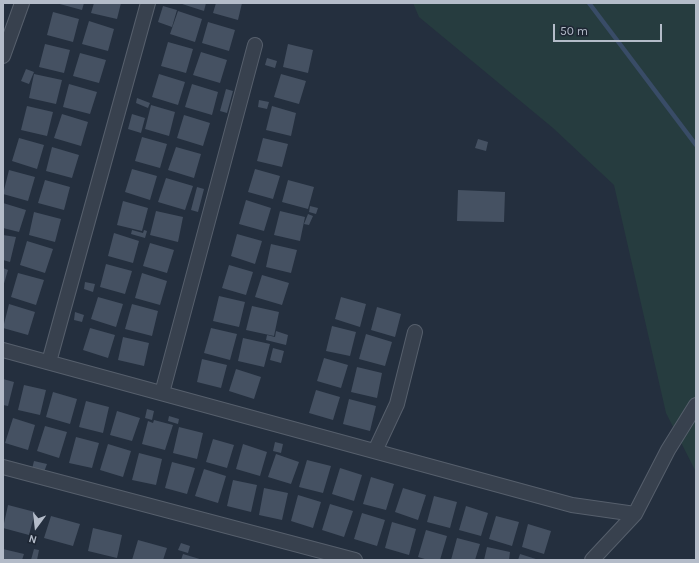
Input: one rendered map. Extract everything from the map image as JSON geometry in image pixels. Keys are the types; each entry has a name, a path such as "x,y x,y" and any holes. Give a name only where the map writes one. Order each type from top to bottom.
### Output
{"street":[{"path":"3,56 22,3"},
{"path":"49,362 148,3"},
{"path":"162,393 255,45"},
{"path":"375,451 397,404 415,332"},
{"path":"3,350 572,505 635,514"},
{"path":"592,560 635,514 668,450 696,405"},
{"path":"3,467 355,560"}],"green space":[{"path":"413,3 696,3 696,472 666,413 614,185 553,128 419,17"}],"building":[{"path":"56,3 84,3 82,10"},
{"path":"94,3 121,3 117,19 91,13"},
{"path":"179,3 206,3 204,11"},
{"path":"216,3 242,3 238,20 213,13"},
{"path":"163,6 177,10 172,27 158,22"},
{"path":"178,11 202,19 195,42 170,34"},
{"path":"53,12 79,19 73,42 47,35"},
{"path":"89,21 114,29 108,51 82,44"},
{"path":"208,22 235,30 229,51 202,43"},
{"path":"168,42 193,49 186,73 161,66"},
{"path":"45,44 70,50 64,73 39,67"},
{"path":"288,44 313,50 308,73 283,67"},
{"path":"201,52 227,60 220,83 193,75"},
{"path":"80,53 106,60 99,83 73,76"},
{"path":"267,58 277,61 275,68 265,65"},
{"path":"26,69 34,72 29,84 21,81"},
{"path":"34,74 62,80 56,104 29,98"},
{"path":"159,74 185,82 178,105 152,97"},
{"path":"281,74 306,81 299,104 274,97"},
{"path":"69,84 97,92 90,114 63,107"},
{"path":"192,84 218,92 212,115 185,107"},
{"path":"226,89 233,91 227,113 220,111"},
{"path":"137,98 150,103 148,108 136,103"},
{"path":"259,100 269,102 267,109 258,107"},
{"path":"151,105 175,112 169,136 145,129"},
{"path":"27,106 53,112 47,136 21,130"},
{"path":"272,106 296,113 291,136 266,130"},
{"path":"62,114 88,122 81,146 54,138"},
{"path":"132,114 145,118 141,133 128,129"},
{"path":"184,115 210,123 203,146 177,138"},
{"path":"142,137 167,144 160,168 135,161"},
{"path":"19,138 44,145 37,169 12,161"},
{"path":"263,138 288,144 282,167 257,161"},
{"path":"478,139 488,142 486,151 475,148"},
{"path":"52,147 79,155 72,178 46,171"},
{"path":"176,147 201,154 194,178 168,170"},
{"path":"132,169 157,176 150,200 125,192"},
{"path":"255,169 280,176 273,199 248,192"},
{"path":"9,170 35,177 28,201 3,194"},
{"path":"166,178 193,186 185,210 158,202"},
{"path":"45,180 70,187 64,210 38,203"},
{"path":"288,180 314,187 308,209 282,202"},
{"path":"197,187 204,189 198,212 191,210"},
{"path":"458,190 505,192 504,222 457,221"},
{"path":"246,200 271,208 264,231 239,224"},
{"path":"123,201 148,208 142,231 117,225"},
{"path":"3,203 26,210 19,232 3,228"},
{"path":"310,206 318,208 316,214 309,212"},
{"path":"156,211 183,217 178,242 150,235"},
{"path":"280,211 305,217 300,241 274,235"},
{"path":"34,212 61,219 55,242 29,235"},
{"path":"308,214 313,216 309,225 304,224"},
{"path":"132,230 143,233 144,230 147,231 145,238 131,234"},
{"path":"114,233 139,241 133,263 108,256"},
{"path":"237,234 262,241 255,264 231,256"},
{"path":"3,235 16,237 10,262 3,260"},
{"path":"27,241 53,249 45,273 20,265"},
{"path":"150,243 174,250 167,273 143,266"},
{"path":"271,244 297,250 291,273 266,267"},
{"path":"106,264 132,271 125,294 100,287"},
{"path":"229,265 253,272 246,295 222,288"},
{"path":"3,268 8,270 3,287"},
{"path":"18,273 44,280 36,305 11,297"},
{"path":"142,273 167,281 160,305 135,298"},
{"path":"262,275 289,283 282,305 255,297"},
{"path":"85,282 95,284 93,292 84,289"},
{"path":"219,296 245,302 239,327 213,321"},
{"path":"98,297 123,304 116,327 91,319"},
{"path":"341,297 366,304 360,327 335,319"},
{"path":"9,304 35,312 28,335 3,328"},
{"path":"132,304 158,311 152,336 125,329"},
{"path":"252,306 279,312 274,336 246,330"},
{"path":"377,307 401,314 395,337 371,330"},
{"path":"75,312 84,315 82,322 74,320"},
{"path":"332,326 356,332 350,356 326,351"},
{"path":"90,328 115,335 108,358 83,350"},
{"path":"211,328 237,334 230,360 204,353"},
{"path":"276,331 288,335 286,345 266,340 267,335 275,337"},
{"path":"366,334 392,342 385,366 359,359"},
{"path":"123,337 149,343 144,366 118,360"},
{"path":"243,338 270,344 264,367 238,361"},
{"path":"273,348 284,351 281,363 270,360"},
{"path":"324,358 348,365 341,388 317,381"},
{"path":"202,359 227,365 221,388 197,382"},
{"path":"357,367 382,373 377,398 351,392"},
{"path":"236,369 261,377 254,399 229,391"},
{"path":"3,379 14,382 8,406 3,405"},
{"path":"24,385 46,390 40,415 18,410"},
{"path":"316,390 340,397 333,420 309,413"},
{"path":"53,392 77,399 70,424 46,417"},
{"path":"349,399 376,406 370,431 343,424"},
{"path":"86,401 109,407 103,433 79,427"},
{"path":"147,409 154,411 152,420 145,418"},
{"path":"117,411 140,418 132,441 110,435"},
{"path":"169,416 179,419 178,424 168,421"},
{"path":"13,418 35,425 28,450 5,443"},
{"path":"154,420 173,425 165,450 142,444 148,421 153,423"},
{"path":"45,426 67,432 59,458 37,451"},
{"path":"179,427 203,433 197,459 173,453"},
{"path":"76,437 99,443 92,468 69,463"},
{"path":"213,439 234,445 227,468 206,462"},
{"path":"275,442 283,444 281,453 273,451"},
{"path":"108,444 131,451 123,477 100,470"},
{"path":"243,444 267,452 260,476 236,469"},
{"path":"139,453 162,459 156,485 132,480"},
{"path":"276,454 299,462 291,484 268,477"},
{"path":"307,460 331,466 323,493 299,487"},
{"path":"34,461 47,464 44,472 32,469"},
{"path":"172,462 195,468 187,494 165,488"},
{"path":"340,468 362,475 354,501 332,494"},
{"path":"204,469 226,476 218,503 195,496"},
{"path":"371,477 394,484 386,510 363,504"},
{"path":"233,480 257,485 251,512 227,506"},
{"path":"264,488 288,493 282,520 259,515"},
{"path":"403,488 426,495 418,520 395,512"},
{"path":"298,495 321,502 313,528 291,521"},
{"path":"434,496 457,502 450,528 427,522"},
{"path":"330,504 353,511 344,537 322,530"},
{"path":"8,505 35,512 29,535 3,528"},
{"path":"466,506 488,513 481,536 459,530"},
{"path":"362,513 385,520 377,546 354,539"},
{"path":"51,516 80,524 73,546 44,538"},
{"path":"496,516 519,522 512,546 489,539"},
{"path":"392,522 416,529 409,555 385,548"},
{"path":"528,524 551,531 544,554 522,547"},
{"path":"93,528 122,535 117,558 88,551"},
{"path":"426,530 447,536 440,560 428,560 418,557"},
{"path":"457,538 480,544 475,560 451,560"},
{"path":"138,540 167,548 163,560 132,560"},
{"path":"181,543 190,546 188,553 178,550"},
{"path":"487,547 510,552 509,560 484,560"},
{"path":"3,549 24,554 22,560 3,560"},
{"path":"34,549 39,550 37,560 31,560"},
{"path":"183,554 203,560 181,560"},
{"path":"520,554 539,560 518,560"}],"waterway":[{"path":"589,3 696,145"}]}
